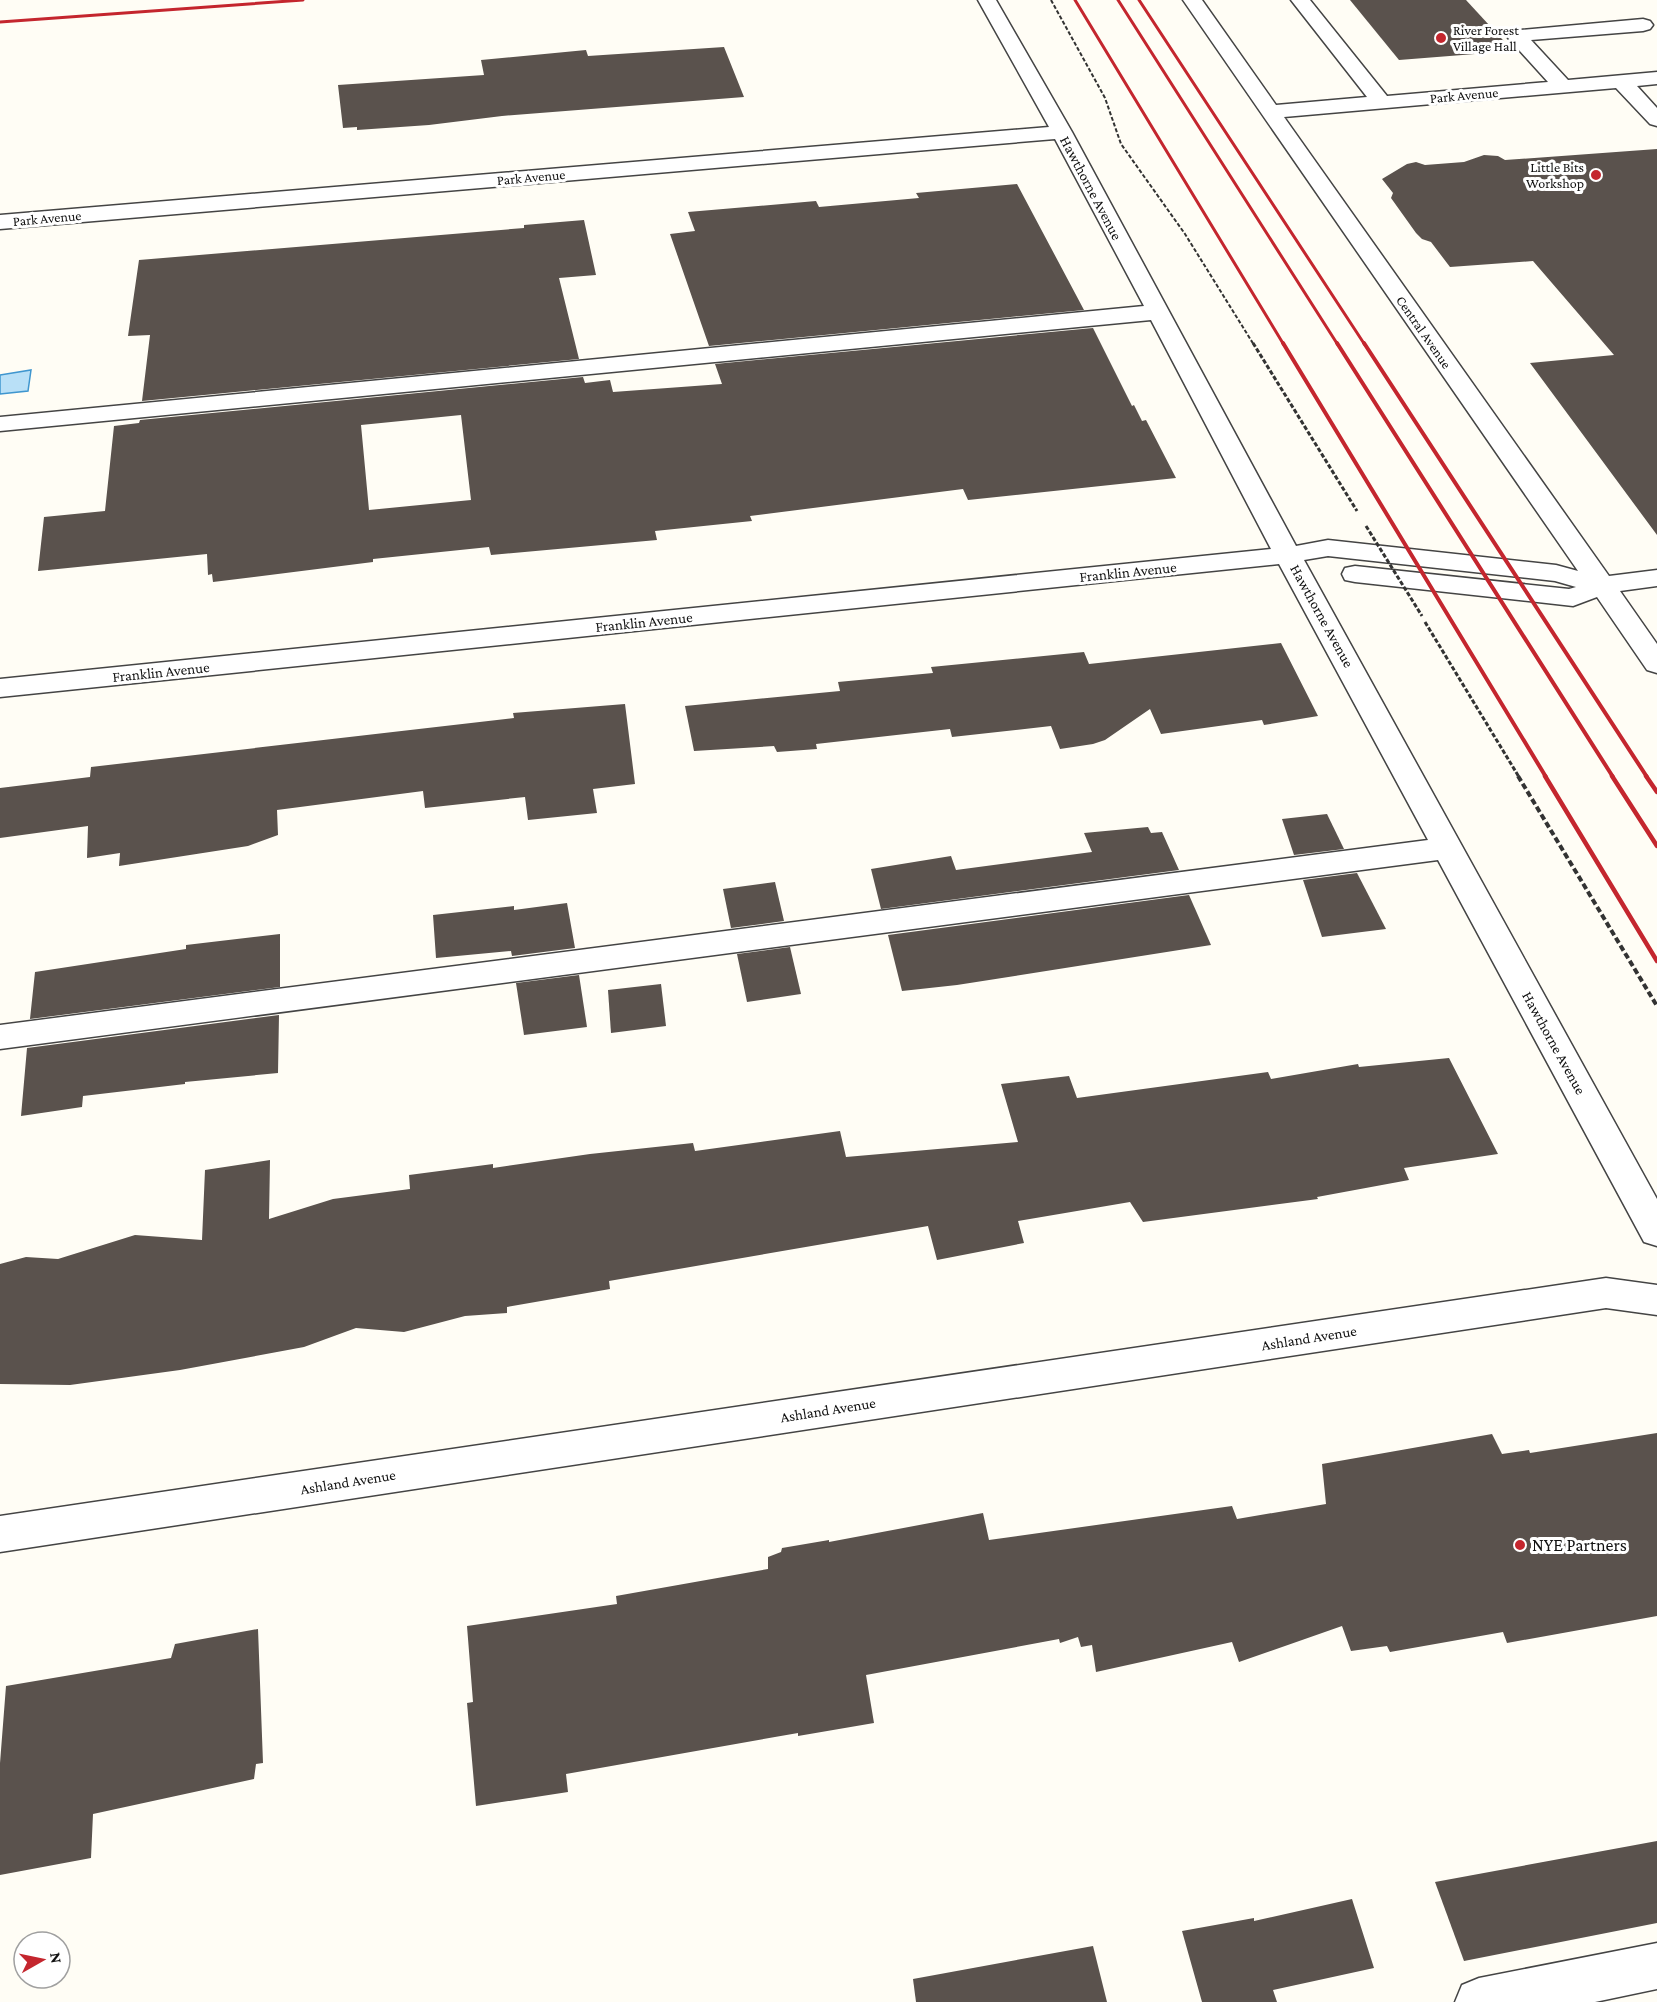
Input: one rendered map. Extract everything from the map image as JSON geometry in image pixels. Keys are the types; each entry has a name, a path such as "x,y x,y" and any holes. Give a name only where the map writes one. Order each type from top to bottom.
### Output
{"street":[{"name":"Hawthorne Avenue","path":"987,0 1062,132 1288,555 1657,1232"},
{"name":"Central Avenue","path":"1192,0 1657,664"},
{"path":"1300,0 1381,102"},
{"path":"1626,8 1650,32"},
{"path":"1563,86 1516,35 1650,32"},
{"name":"Park Avenue","path":"1270,112 1657,78"},
{"path":"1622,81 1657,120"},
{"name":"Park Avenue","path":"0,222 1062,132"},
{"path":"0,424 1158,312"},
{"name":"Franklin Avenue","path":"0,688 1288,555 1340,573 1573,598 1601,585 1657,578"},
{"path":"0,1037 1448,848"},
{"name":"Ashland Avenue","path":"0,1534 1606,1293 1657,1300"},
{"path":"1479,2002 1657,1966"}],"path":[{"path":"1051,0 1105,98 1121,144 1185,234 1360,516"},
{"path":"1366,526 1657,1006"}],"water":[{"path":"31,370 28,391 0,394 0,375"}],"building":[{"name":"River Forest Village Hall","path":"1350,0 1466,0 1513,51 1399,60"},
{"path":"724,47 744,97 502,116 429,125 357,130 357,127 343,128 338,85 484,75 481,60 586,50 588,56"},
{"path":"1657,149 1657,535 1530,363 1614,355 1533,261 1450,267 1431,242 1422,239 1416,233 1391,198 1393,193 1382,179 1407,164 1416,162 1425,165 1464,162 1484,155 1498,156 1505,160"},
{"path":"1017,184 1084,310 709,346 670,234 695,231 688,212 816,201 819,207 919,198 916,193"},
{"path":"584,220 596,275 559,278 579,359 142,401 150,335 128,336 139,260 524,228 524,225"},
{"path":"1093,328 1132,406 1134,405 1142,421 1146,420 1176,478 968,500 963,489 750,516 752,521 655,531 657,540 491,555 489,547 373,559 373,562 213,582 212,574 208,575 207,554 38,571 44,517 105,511 114,426 139,423 140,420 583,377 585,383 610,380 613,392 722,384 715,364","holes":["461,415 471,500 369,510 361,425"]},
{"path":"1281,643 1318,716 1264,725 1262,720 1161,734 1150,709 1105,740 1060,749 1051,726 952,737 950,729 816,744 817,749 777,752 774,746 694,751 685,706 840,691 838,682 933,673 931,667 1084,652 1089,664"},
{"path":"625,704 635,784 593,789 597,813 528,820 525,797 425,808 423,791 277,810 278,835 248,846 119,866 120,853 87,858 88,826 0,838 0,788 90,777 91,767 514,718 513,713"},
{"path":"1327,814 1344,849 1294,855 1282,819"},
{"path":"1148,827 1151,833 1162,832 1179,870 881,909 871,869 951,856 956,870 1092,852 1084,833"},
{"path":"1357,873 1386,929 1322,937 1303,880"},
{"path":"775,882 784,921 731,928 723,889"},
{"path":"1189,895 1211,945 957,985 902,991 888,935"},
{"path":"567,903 575,948 512,956 511,951 436,958 433,915 514,906 514,910"},
{"path":"280,934 280,987 30,1019 35,972 186,949 186,945"},
{"path":"790,947 801,994 747,1002 737,954"},
{"path":"579,975 587,1027 524,1035 516,983"},
{"path":"661,984 666,1026 611,1033 608,990"},
{"path":"279,1015 278,1073 185,1082 185,1084 83,1096 82,1107 21,1116 27,1048"},
{"path":"1449,1058 1498,1154 1404,1168 1409,1180 1317,1197 1318,1199 1143,1222 1130,1202 1018,1221 1024,1243 937,1260 928,1226 609,1281 610,1289 507,1307 507,1313 465,1316 404,1332 356,1328 304,1347 180,1370 70,1385 0,1384 0,1264 26,1257 58,1259 135,1235 202,1240 205,1170 270,1160 269,1219 333,1199 410,1189 409,1175 493,1164 493,1168 590,1154 693,1143 695,1151 840,1131 846,1157 1018,1142 1001,1084 1069,1076 1077,1098 1268,1072 1271,1079 1358,1064 1359,1067"},
{"path":"1657,1433 1657,1616 1507,1643 1503,1632 1390,1652 1387,1646 1351,1651 1342,1626 1239,1662 1232,1642 1096,1672 1092,1645 1081,1647 1078,1637 1060,1643 1059,1639 866,1675 874,1723 798,1736 798,1733 566,1774 568,1792 476,1806 467,1703 473,1702 467,1626 617,1604 616,1596 768,1569 768,1557 781,1552 782,1548 829,1540 829,1542 983,1513 989,1540 1232,1506 1237,1519 1326,1504 1322,1464 1492,1434 1502,1454 1529,1450 1530,1453"},
{"path":"258,1629 263,1763 256,1764 254,1779 93,1814 91,1858 0,1875 0,1763 6,1686 171,1658 175,1644"},
{"path":"1657,1841 1657,1923 1464,1961 1435,1882"},
{"path":"1352,1899 1374,1968 1273,1990 1277,2002 1202,2002 1182,1931 1254,1918 1254,1921"},
{"path":"1093,1946 1107,2002 916,2002 913,1979"}],"railway":[{"path":"0,22 303,0"},
{"path":"1075,0 1284,345"},
{"path":"1118,0 1338,345"},
{"path":"1139,0 1365,345"},
{"path":"1283,343 1546,777"},
{"path":"1337,343 1613,777"},
{"path":"1364,343 1647,777"},
{"path":"1545,776 1657,961"},
{"path":"1612,776 1657,846"},
{"path":"1646,776 1657,792"}],"place":[{"name":"River Forest Village Hall","path":"1441,38"},
{"name":"Little Bits Workshop","path":"1596,175"},
{"name":"NYE Partners","path":"1520,1545"}]}
